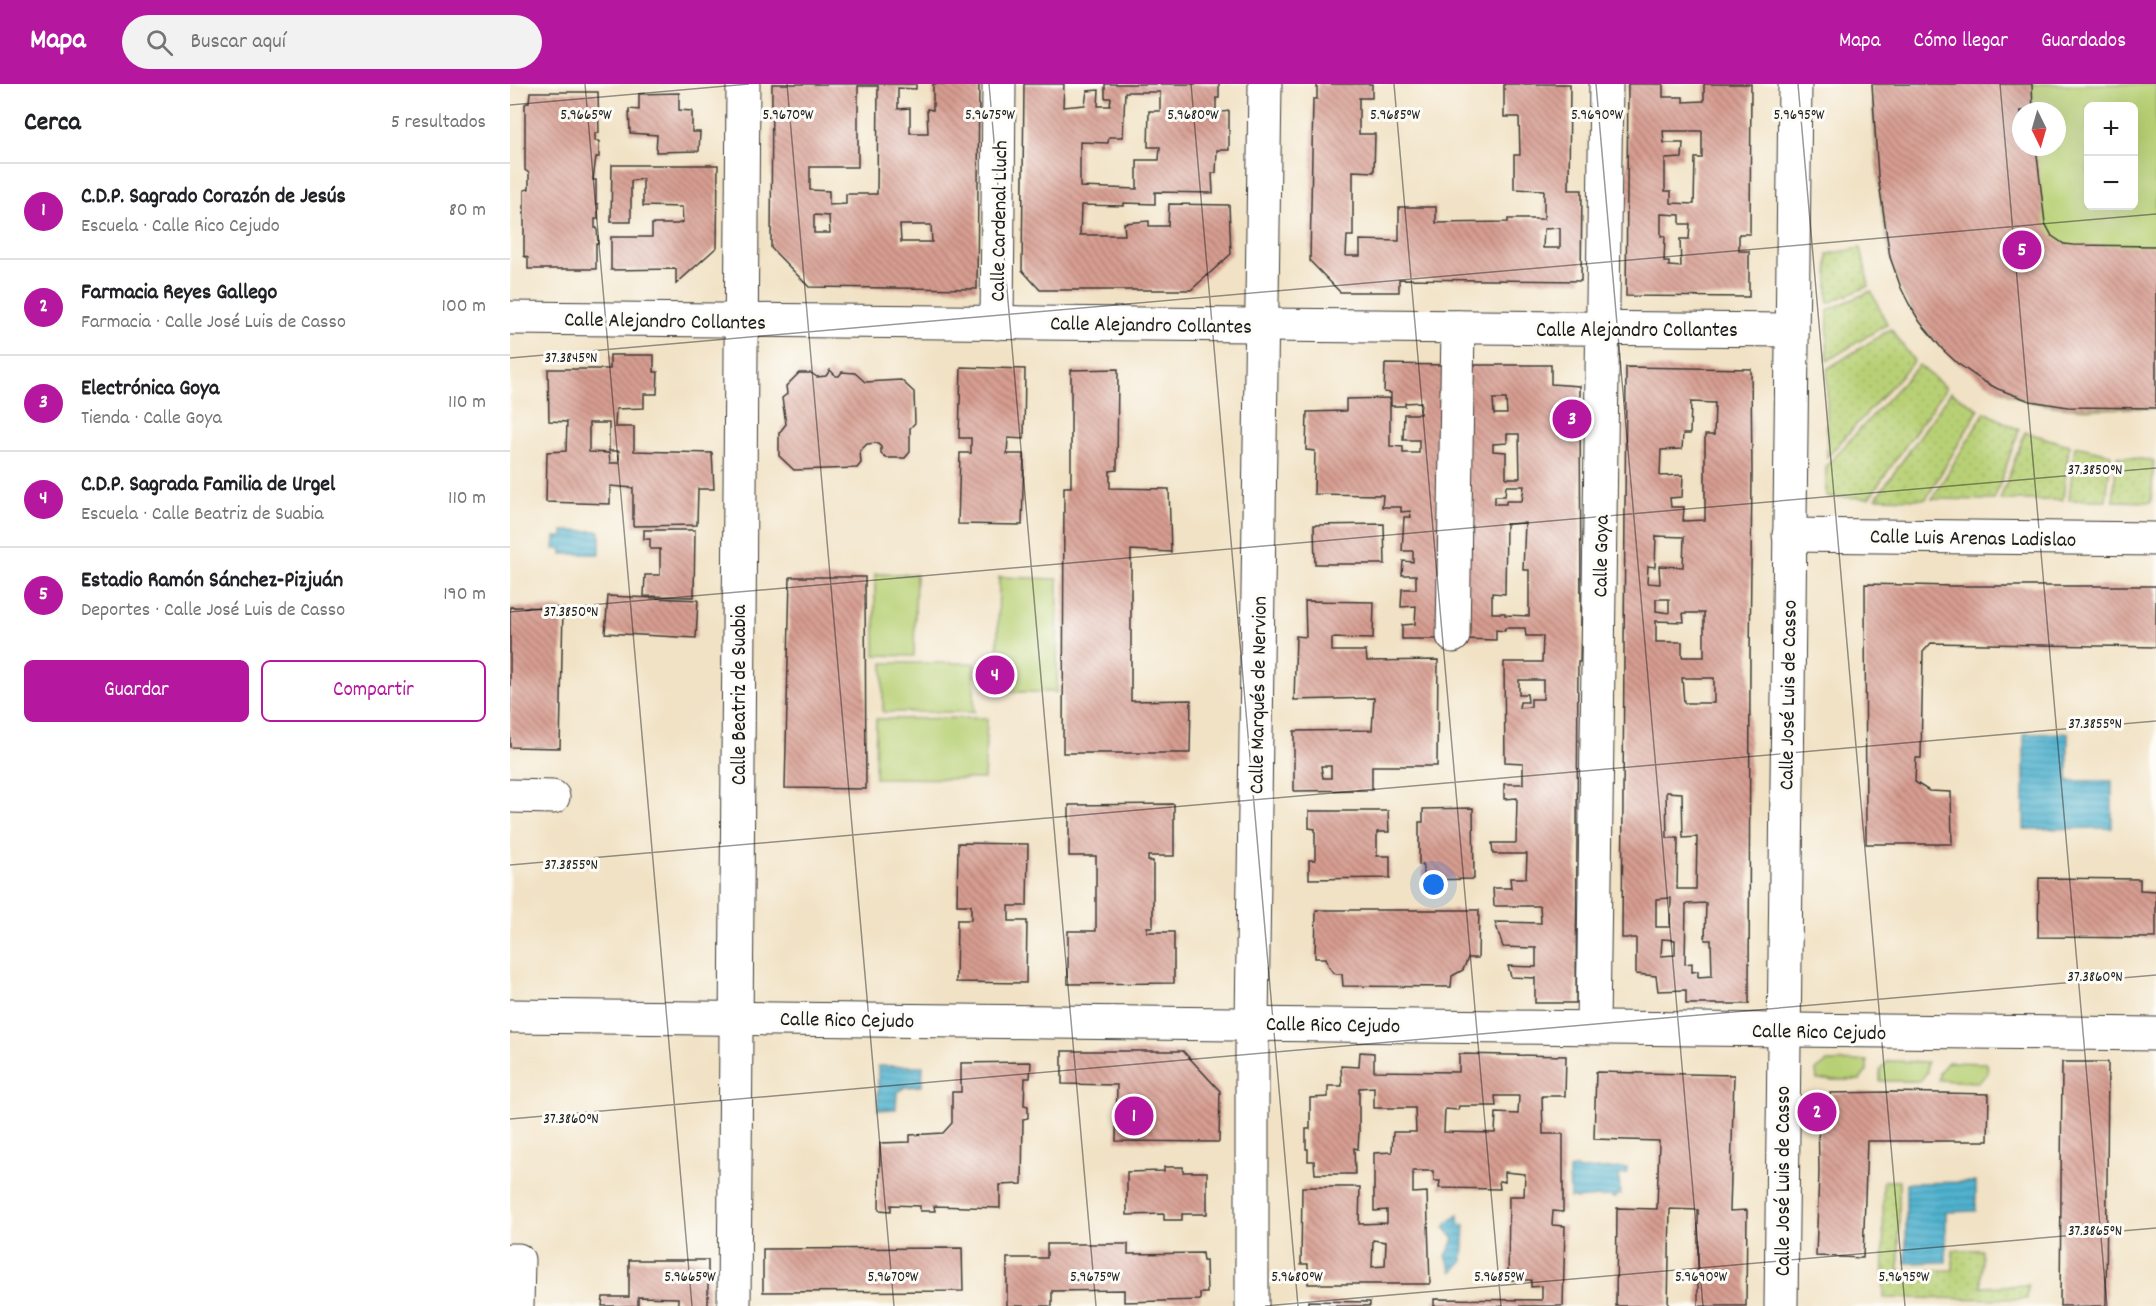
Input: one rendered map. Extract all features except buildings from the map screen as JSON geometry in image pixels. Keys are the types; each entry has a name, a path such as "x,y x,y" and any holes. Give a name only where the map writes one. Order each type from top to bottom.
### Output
{"street":[{"name":"Calle Beatriz de Suabia","path":"734,1306 743,84"},
{"name":"Calle Cardenal Lluch","path":"997,323 999,84"},
{"name":"Calle Marqués de Nervion","path":"1252,1306 1252,1023 1265,84"},
{"name":"Calle Goya","path":"1593,1027 1606,84"},
{"name":"Calle José Luis de Casso","path":"1780,1306 1795,84"},
{"name":"Calle Alejandro Collantes","path":"510,318 1792,330"},
{"path":"1453,636 1458,327"},
{"name":"Calle Luis Arenas Ladislao","path":"1789,535 2156,539"},
{"path":"510,796 553,796"},
{"name":"Calle Rico Cejudo","path":"510,1016 2156,1034"},
{"path":"514,1260 517,1306"}],"green space":[{"path":"1872,84 2156,84 2156,408 2076,408 2029,401 2010,395 1985,381 1941,346 1912,309 1901,288 1894,267 1883,219"},
{"path":"1861,248 1869,286 1828,303 1828,254"},
{"path":"1871,291 1887,324 1827,361 1828,310"},
{"path":"1891,329 1914,361 1827,457 1827,369"},
{"path":"1919,365 1946,388 1869,498 1826,495 1826,466"},
{"path":"1951,392 1979,409 1926,499 1876,498"},
{"path":"1985,412 2019,430 1994,500 1932,499"},
{"path":"2025,432 2069,445 2063,500 2000,500"},
{"path":"2075,446 2111,454 2106,500 2069,500"},
{"path":"2117,456 2154,461 2151,502 2113,501"},
{"path":"875,574 916,574 914,656 875,655"},
{"path":"999,577 1058,579 1057,692 997,692"},
{"path":"883,663 974,663 974,712 883,712"},
{"path":"987,718 984,779 875,778 876,719"},
{"path":"1867,1061 1867,1071 1860,1080 1817,1080 1816,1070 1827,1062"},
{"path":"1888,1061 1927,1062 1927,1072 1920,1081 1880,1081 1880,1070"},
{"path":"1948,1062 1987,1063 1988,1073 1978,1082 1939,1080 1939,1072"},
{"path":"1883,1181 1899,1181 1899,1271 1953,1270 1953,1250 1982,1250 1981,1287 2028,1285 2027,1299 1884,1298"}],"water":[{"path":"563,531 600,531 600,554 562,554 562,549 554,549 555,537 563,537"},
{"path":"2068,733 2068,781 2112,781 2112,828 2024,829 2024,734"},
{"path":"878,1066 923,1066 922,1086 905,1087 897,1093 896,1109 878,1110"},
{"path":"1577,1168 1578,1170 1627,1168 1627,1174 1619,1175 1620,1195 1616,1195 1616,1198 1611,1196 1570,1198 1569,1170"},
{"path":"1976,1182 1976,1211 1946,1212 1946,1262 1906,1263 1906,1183"},
{"path":"1458,1214 1459,1224 1465,1225 1463,1261 1452,1272 1446,1256 1454,1239 1444,1227"}],"place":[{"name":"Estadio Ramón Sánchez-Pizjuán","path":"2022,250"},
{"name":"Electrónica Goya","path":"1572,419"},
{"name":"C.D.P. Sagrada Familia de Urgel","path":"995,675"},
{"name":"Farmacia Reyes Gallego","path":"1817,1112"},
{"name":"C.D.P. Sagrado Corazón de Jesús","path":"1134,1116"}]}
